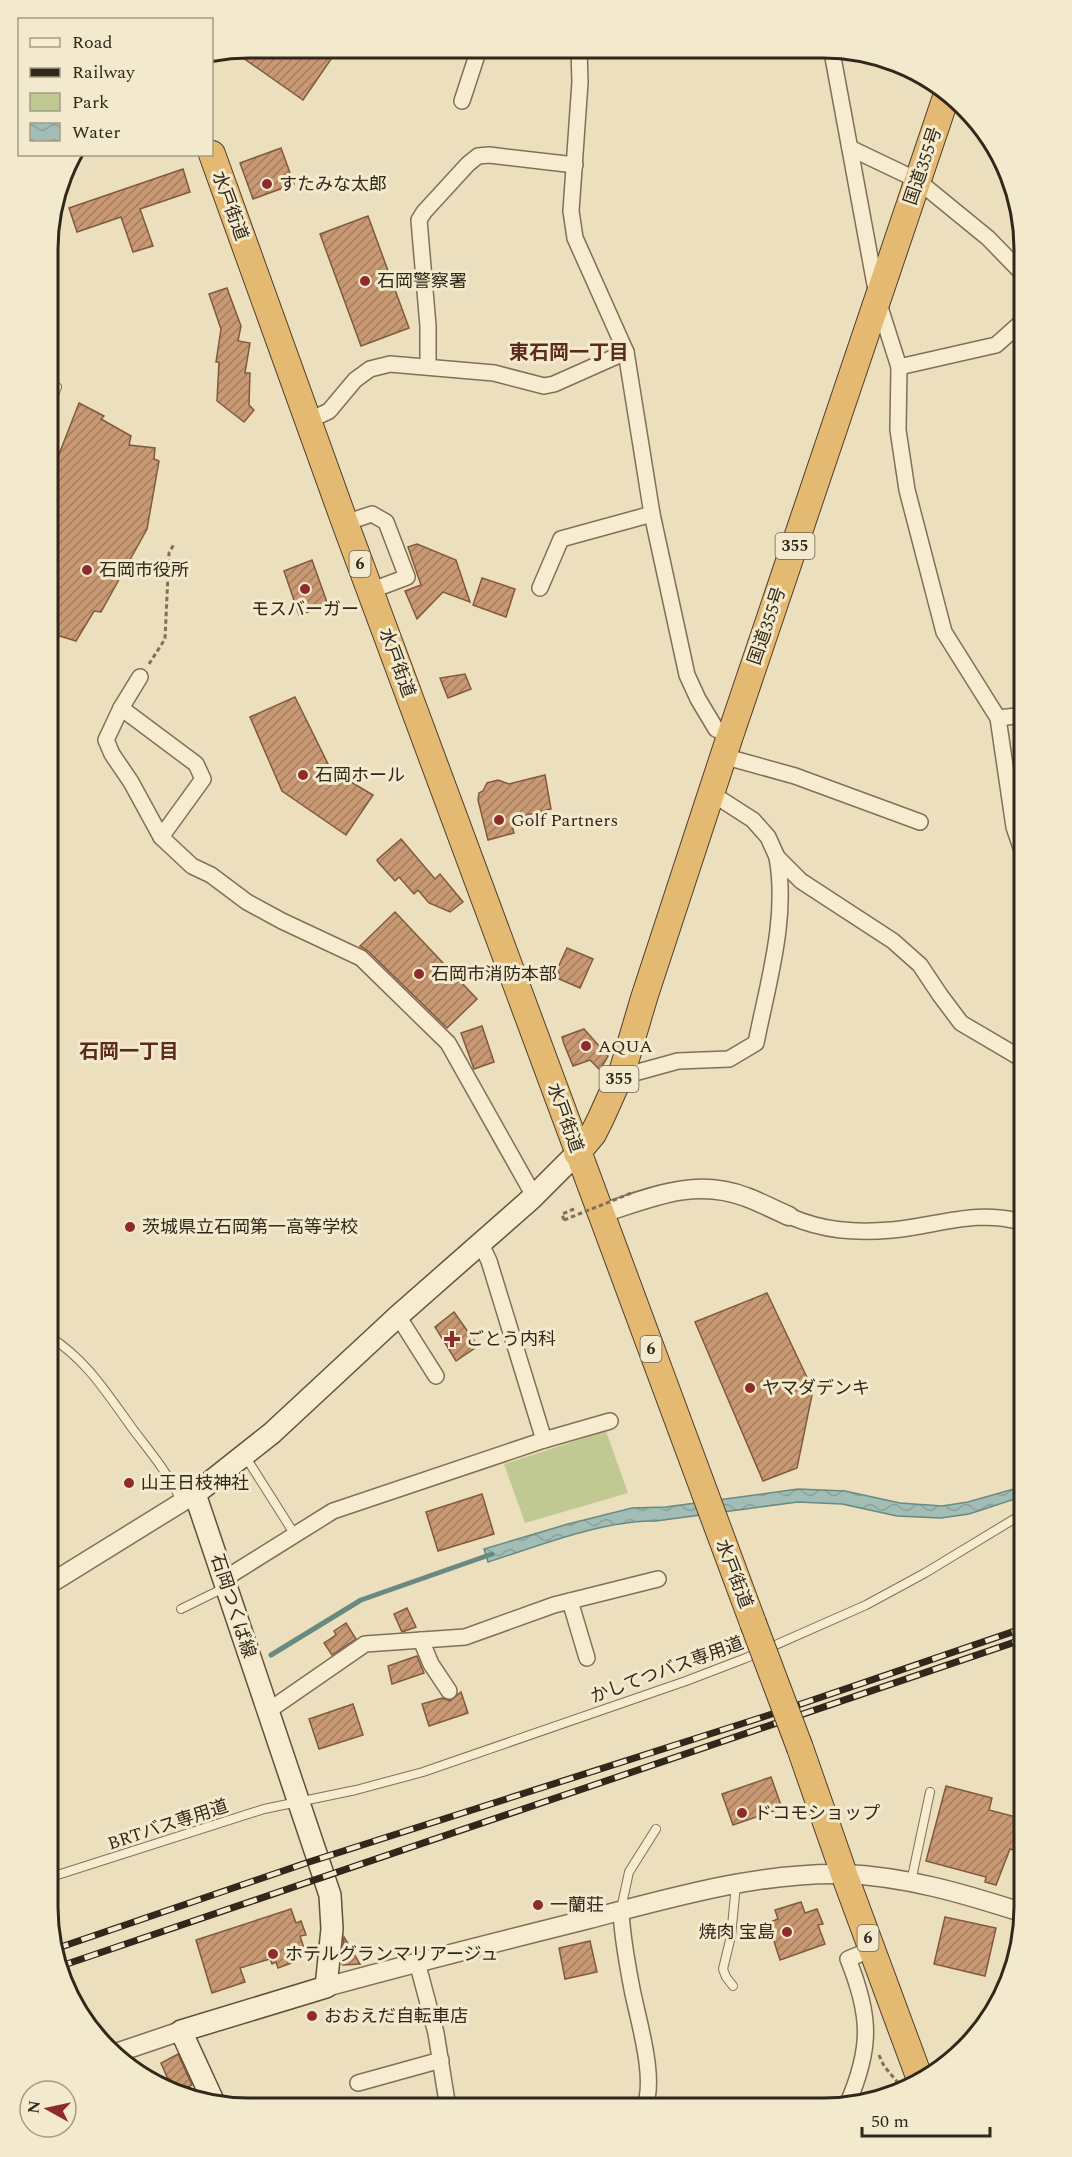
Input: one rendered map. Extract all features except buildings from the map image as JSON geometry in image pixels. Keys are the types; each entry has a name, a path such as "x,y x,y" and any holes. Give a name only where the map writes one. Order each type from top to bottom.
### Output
{"highway":[{"name":"国道355号","path":"578,1153 601,1118 622,1069 726,746 944,103"},
{"name":"水戸街道","path":"213,156 370,591 800,1748 872,1949 910,2077"}],"main road":[{"path":"188,1498 245,1456 534,1196 578,1153"},
{"name":"石岡つくば線","path":"188,1498 226,1582 332,1904 332,1929 326,1987"},
{"path":"211,2094 181,2031 326,1987"}],"street":[{"path":"462,101 475,58"},
{"path":"579,58 580,82 572,211 575,238 626,352 652,514 687,675 698,699 726,746 795,776 920,822"},
{"path":"831,59 878,301 898,367 898,430 907,490 944,632 998,718 1013,820"},
{"path":"850,148 917,180 988,238 1013,264"},
{"path":"428,367 428,326 419,220 424,212 478,156 489,155 575,165"},
{"path":"898,367 996,345 1013,330"},
{"path":"308,421 329,411 356,380 370,369 390,364 494,373 544,386 555,384 626,352"},
{"path":"345,523 372,514 386,522 407,577 370,591"},
{"path":"540,588 561,538 652,514"},
{"path":"140,677 121,708 106,740 161,837 192,866 211,875 248,902 282,921 361,958 448,1043 534,1196"},
{"path":"121,708 196,764 203,778 161,837"},
{"path":"998,718 1013,716"},
{"path":"622,1069 638,1072 678,1061 729,1059 756,1043 779,928 777,857 768,837 753,820 711,793"},
{"path":"777,857 801,881 893,941 920,964 939,995 961,1023 1013,1054"},
{"path":"600,1214 664,1192 688,1188 745,1196 810,1226 857,1231 893,1230 945,1221 981,1218 1013,1219"},
{"path":"481,1244 489,1261 544,1440"},
{"path":"398,1316 436,1376"},
{"path":"226,1582 333,1511 544,1440 610,1421"},
{"path":"58,1579 188,1498"},
{"path":"268,1711 365,1644 465,1637 570,1601 658,1579"},
{"path":"570,1601 587,1659"},
{"path":"421,1640 431,1664 449,1691"},
{"path":"326,1987 621,1911 736,1885 796,1876 844,1874 911,1882 945,1889 1013,1910"},
{"path":"621,1911 621,1925 632,1989 646,2054 646,2098"},
{"path":"850,2096 856,2082 867,2029 861,1991 848,1959 872,1949"},
{"path":"417,1962 436,2033 447,2098"},
{"path":"123,2050 181,2031"},
{"path":"358,2083 441,2060"}],"lane":[{"path":"58,1342 70,1350 90,1370 167,1475 188,1498"},
{"path":"245,1456 295,1535"},
{"name":"かしてつバス専用道","path":"298,1802 356,1790 423,1772 746,1658 866,1605 925,1573 1013,1520"},
{"path":"181,1609 226,1582"},
{"path":"911,1882 930,1792"},
{"name":"BRTバス専用道","path":"58,1875 264,1809 298,1802"},
{"path":"621,1911 629,1872 656,1829"},
{"path":"734,1986 726,1977 723,1969 731,1936 736,1885"}],"path":[{"path":"140,677 165,639 169,553 174,544"},
{"path":"574,1209 562,1214 564,1220 634,1192"},
{"path":"867,2029 884,2066 895,2082 898,2082"}],"green space":[{"path":"606,1431 628,1493 525,1523 504,1464"}],"water":[{"path":"798,1489 845,1491 900,1503 942,1506 968,1502 1013,1489 1013,1500 969,1514 941,1518 897,1516 842,1504 798,1502 593,1529 488,1562 484,1549 632,1508 666,1507"}],"waterway":[{"path":"271,1655 361,1600 492,1554"}],"railway":[{"path":"62,1946 309,1862 763,1717 1013,1632"},
{"path":"67,1964 1013,1643"}],"place":[{"name":"すたみな太郎","path":"267,184"},
{"name":"石岡警察署","path":"365,281"},
{"name":"石岡市役所","path":"87,570"},
{"name":"モスバーガー","path":"305,589"},
{"name":"石岡ホール","path":"303,775"},
{"name":"Golf Partners","path":"499,820"},
{"name":"石岡市消防本部","path":"419,974"},
{"name":"AQUA","path":"586,1046"},
{"name":"茨城県立石岡第一高等学校","path":"130,1227"},
{"name":"ごとう内科","path":"452,1339"},
{"name":"ヤマダデンキ","path":"750,1388"},
{"name":"山王日枝神社","path":"129,1483"},
{"name":"ドコモショップ","path":"742,1813"},
{"name":"一蘭荘","path":"538,1905"},
{"name":"焼肉 宝島","path":"787,1932"},
{"name":"ホテルグランマリアージュ","path":"273,1954"},
{"name":"おおえだ自転車店","path":"312,2016"}],"district":[{"name":"東石岡一丁目","path":"569,353"},
{"name":"石岡一丁目","path":"129,1052"}]}
